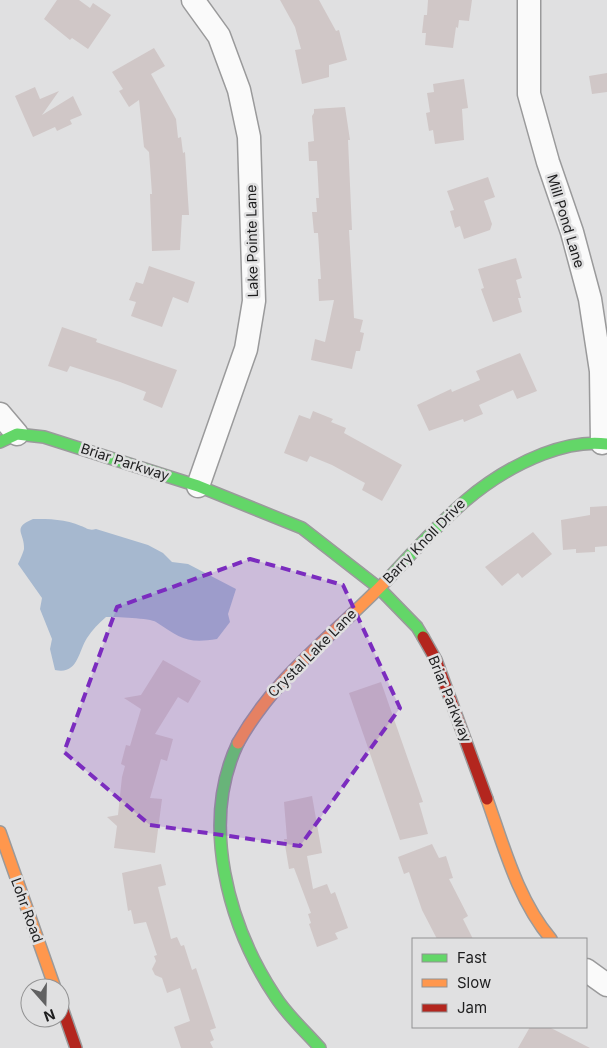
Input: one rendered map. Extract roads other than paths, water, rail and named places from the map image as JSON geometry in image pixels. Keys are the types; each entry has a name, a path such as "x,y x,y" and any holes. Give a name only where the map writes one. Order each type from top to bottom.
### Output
{"street":[{"name":"Lake Pointe Lane","path":"193,0 219,36 239,90 247,127 254,301 246,349 198,486"},
{"name":"Mill Pond Lane","path":"529,0 529,94 548,162 572,232 590,299 601,371 604,444"},
{"name":"Briar Parkway","path":"0,414 9,438 44,437 80,447 198,486 302,528 379,588 417,627 436,660 518,884 538,924 550,938"},
{"name":"Barry Knoll Drive","path":"379,588 458,504 492,478 539,455 583,444 604,444"},
{"name":"Crystal Lake Lane","path":"320,1048 276,997 250,950 234,907 223,867 218,828 226,774 243,729 282,679 379,588"},
{"name":"Lohr Road","path":"0,832 51,978"},
{"path":"587,971 607,985"},
{"path":"69,1028 76,1048"}],"water":[{"path":"33,519 69,522 148,545 163,553 172,562 188,564 236,589 228,614 230,622 217,639 198,641 178,636 153,621 106,617 89,635 73,666 63,671 55,670 50,649 52,639 40,609 42,598 18,564 24,549 22,525"}]}
